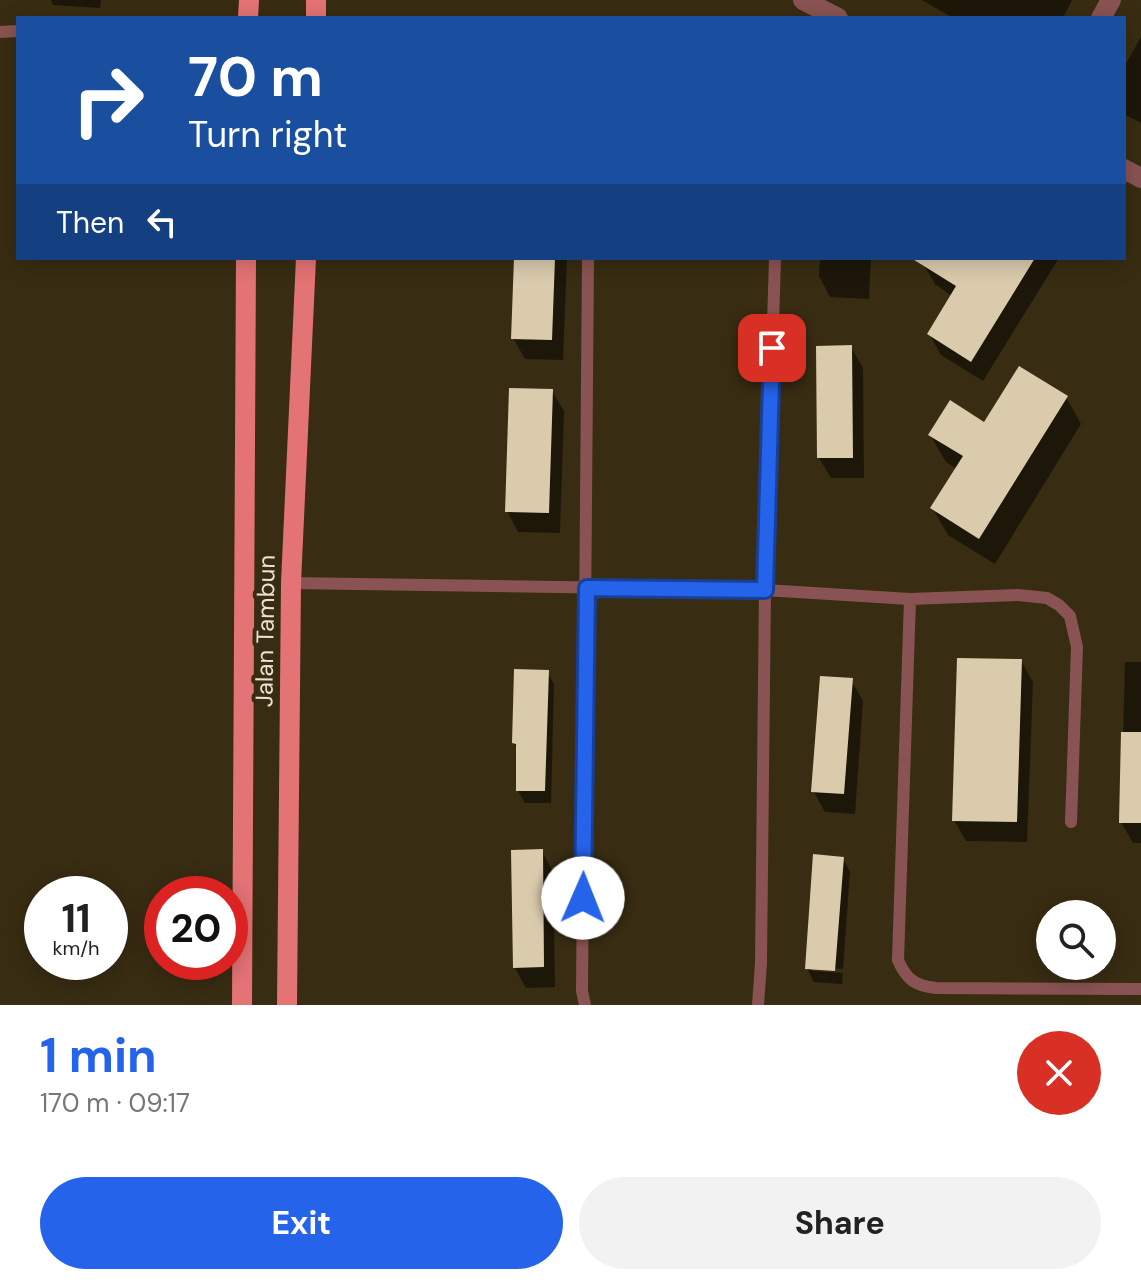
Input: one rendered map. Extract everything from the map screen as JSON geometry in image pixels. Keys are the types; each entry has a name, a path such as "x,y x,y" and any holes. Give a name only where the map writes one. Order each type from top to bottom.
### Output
{"main road":[{"name":"Jalan Tambun","path":"242,1005 246,260"},
{"name":"Jalan Tambun","path":"287,1005 291,583 306,260"}],"street":[{"path":"804,0 834,16"}],"lane":[{"path":"585,1005 582,991 588,260"},
{"path":"758,1005 765,590 775,260"},
{"path":"291,583 462,583 765,590 910,599 1018,595 1047,598 1070,616 1077,647 1071,822"},
{"path":"910,599 898,960 903,973 911,982 922,987 1141,989"}],"building":[{"path":"514,260 555,260 552,340 511,339"},
{"path":"914,260 1034,260 971,362 927,334 956,286"},
{"path":"852,345 853,458 817,458 816,346"},
{"path":"1019,366 1068,396 979,539 930,508 963,456 928,435 950,400 984,422"},
{"path":"509,388 553,389 549,513 505,512"},
{"path":"957,658 1022,659 1017,822 952,821"},
{"path":"514,669 549,670 545,791 516,791 516,744 512,743"},
{"path":"820,676 853,678 844,794 811,792"},
{"path":"1121,732 1141,732 1141,823 1119,823"},
{"path":"543,849 544,967 513,968 511,850"},
{"path":"813,854 844,857 835,971 805,969"}],"route":[{"path":"583,898 587,588 765,590 772,348"}]}
